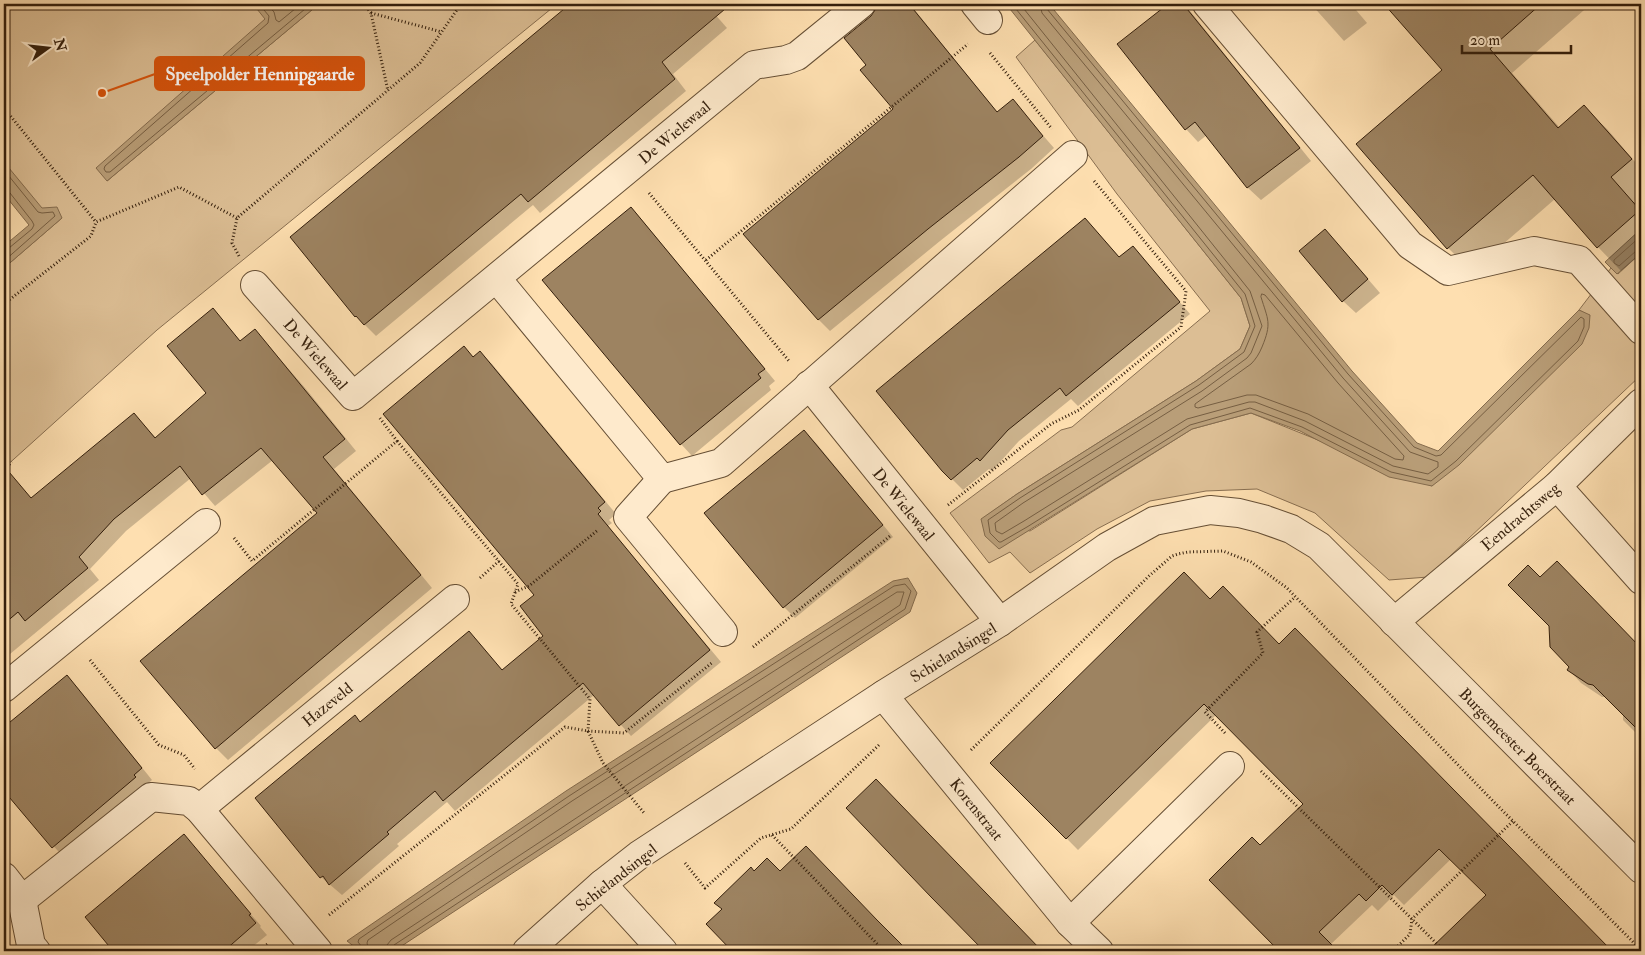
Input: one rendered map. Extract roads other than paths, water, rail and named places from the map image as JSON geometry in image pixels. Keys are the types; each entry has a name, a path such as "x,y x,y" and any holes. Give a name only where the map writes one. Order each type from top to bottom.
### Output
{"street":[{"name":"De Wielewaal","path":"255,285 353,396 754,65 786,60 797,56 861,4"},
{"path":"1207,4 1410,245 1448,271 1534,251 1579,260 1641,330"},
{"path":"723,643 628,517 662,479 721,463 1073,155"},
{"path":"497,279 662,479"},
{"name":"De Wielewaal","path":"809,385 1000,622"},
{"name":"Eendrachtsweg","path":"1394,622 1556,486 1641,403"},
{"path":"1556,486 1641,580"},
{"name":"Schielandsingel","path":"527,951 602,884 639,855 883,695 1000,622 1106,547 1154,521 1210,510 1239,513 1263,519 1291,530 1319,546 1394,622"},
{"path":"4,688 206,523"},
{"name":"Hazeveld","path":"207,802 455,600"},
{"name":"Burgemeester Boerstraat","path":"1394,622 1641,869"},
{"name":"Korenstraat","path":"883,695 1070,923 1099,951"},
{"path":"1070,923 1237,760"},
{"path":"22,900 151,798 207,802 310,943"},
{"path":"4,877 22,900 31,945 36,951"},
{"path":"602,884 663,951"}],"water":[{"path":"253,4 319,4 107,181 96,168 265,19"},
{"path":"1006,4 1049,4 1352,371 1417,443 1438,451 1579,310 1590,315 1589,328 1582,344 1459,465 1432,486 1389,477 1300,431 1251,413 1192,429 999,549 985,536 981,519 1017,494 1196,381 1240,349 1250,326 1241,298"},
{"path":"4,162 42,208 57,207 62,218 4,268 4,246 29,225 4,194"},
{"path":"1641,229 1641,253 1617,274 1605,262"},
{"path":"908,578 917,593 910,612 394,951 360,951 347,941 566,791 893,581"}],"place":[{"name":"Speelpolder Hennipgaarde","path":"102,93"}]}
